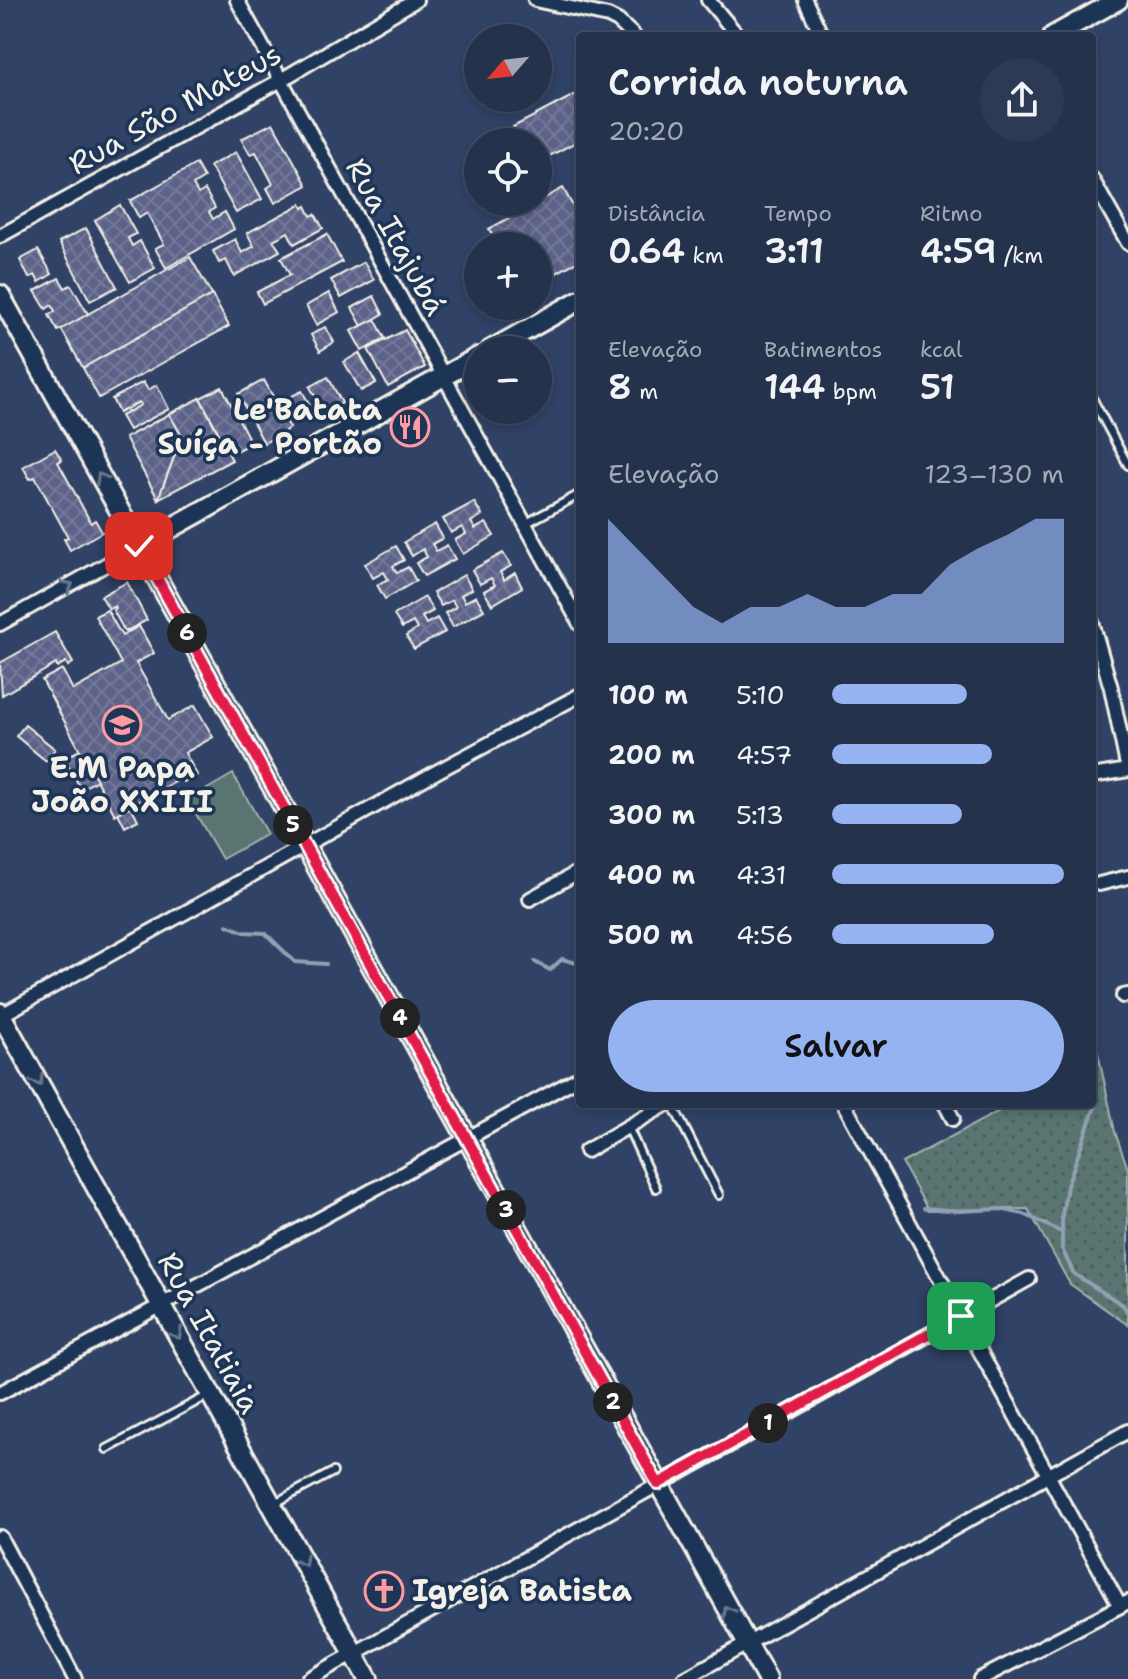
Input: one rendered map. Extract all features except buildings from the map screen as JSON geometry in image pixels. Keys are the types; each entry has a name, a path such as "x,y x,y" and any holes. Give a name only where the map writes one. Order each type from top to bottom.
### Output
{"main road":[{"path":"1060,32 1118,0"},
{"path":"0,295 767,1679"},
{"path":"516,336 576,302"},
{"path":"139,546 464,365"},
{"name":"Rua Itatiaia","path":"0,1015 368,1679"}],"street":[{"name":"Rua Itajubá","path":"237,0 576,617"},
{"name":"Rua São Mateus","path":"0,236 281,80 416,0"},
{"path":"535,0 608,16 630,32"},
{"path":"708,0 735,32"},
{"path":"805,0 820,32"},
{"path":"1096,186 1128,243"},
{"path":"0,624 139,546"},
{"path":"1096,775 1128,770 1098,664"},
{"path":"0,1015 576,697"},
{"path":"530,899 576,873"},
{"path":"1099,884 1128,877"},
{"path":"0,1393 576,1079"},
{"path":"586,1151 663,1108"},
{"path":"846,1108 1049,1475 1124,1604 980,1679"},
{"path":"947,1108 953,1119"},
{"path":"308,1679 1029,1279"},
{"path":"684,1679 1128,1431"},
{"path":"0,1537 75,1679"}],"lane":[{"path":"1096,405 1128,465"},
{"path":"525,524 576,496"},
{"path":"672,1108 719,1195"},
{"path":"628,1127 656,1188"},
{"path":"107,1449 210,1394"},
{"path":"272,1505 333,1472"}],"green space":[{"path":"233,774 267,834 222,859 188,800"},
{"path":"1096,1044 1115,1132 1128,1169 1128,1325 1070,1284 1028,1209 928,1210 902,1163 1005,1108 1096,1108"}],"waterway":[{"path":"227,925 244,932 265,933 295,962 326,964"},
{"path":"535,962 550,970 562,959 576,963"},
{"path":"1096,1098 1096,1104"},
{"path":"1095,1108 1067,1186 1062,1215 1062,1249 1074,1274 1123,1305 1128,1313"},
{"path":"924,1208 959,1211 1000,1209 1024,1214 1061,1232"}],"place":[{"name":"Le'Batata Suíça - Portão","path":"410,427"},
{"name":"E.M Papa João XXIII","path":"122,725"},
{"name":"Igreja Batista","path":"384,1591"}],"route":[{"path":"139,546 658,1484 961,1316"}]}
